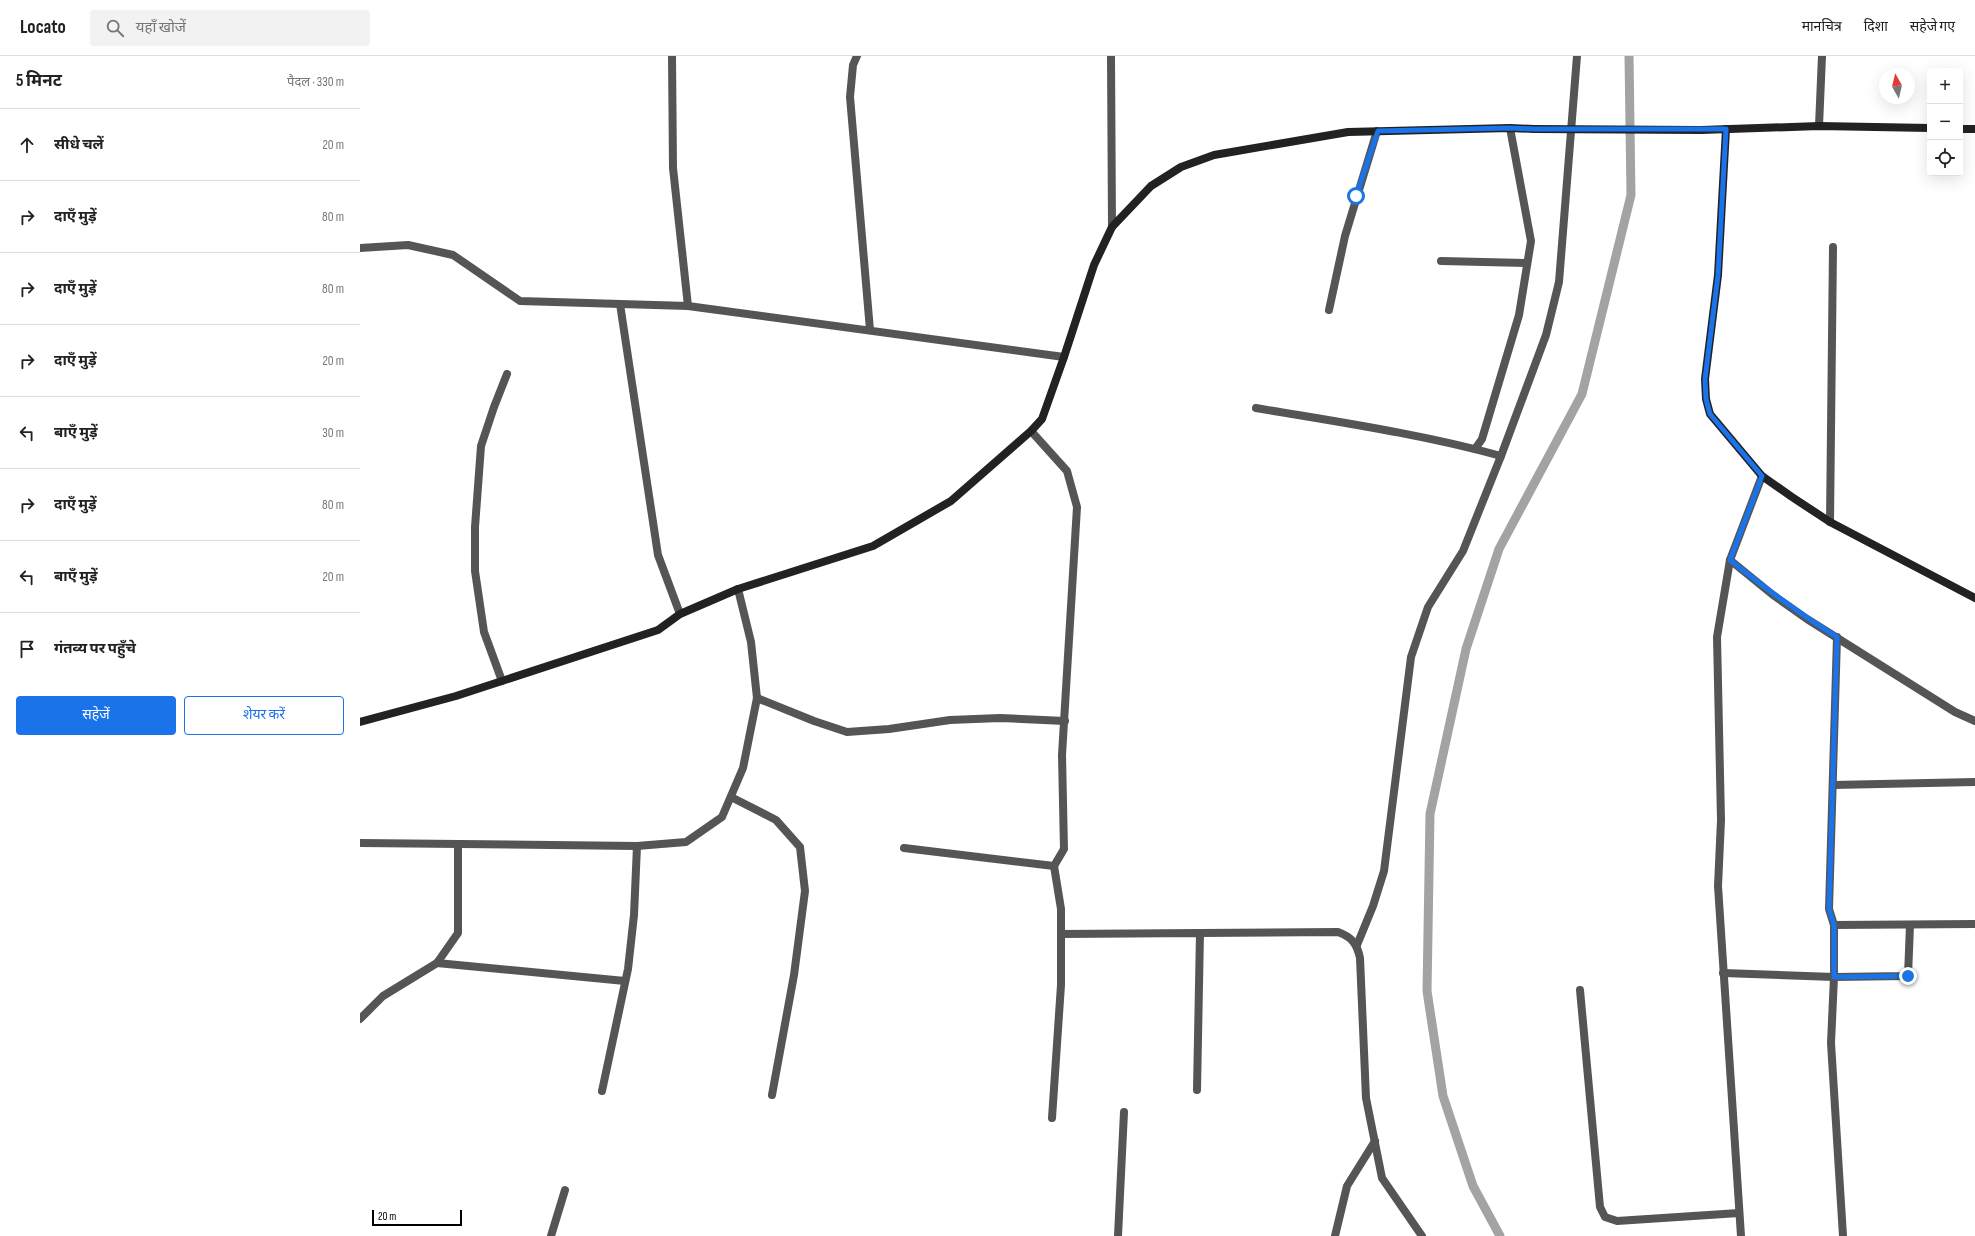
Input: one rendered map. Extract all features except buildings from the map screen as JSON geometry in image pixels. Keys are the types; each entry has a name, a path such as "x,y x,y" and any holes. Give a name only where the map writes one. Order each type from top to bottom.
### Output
{"street":[{"path":"672,56 673,168 688,306"},
{"path":"857,56 853,65 850,97 870,330"},
{"path":"1112,56 1112,227"},
{"path":"1357,945 1373,906 1384,871 1411,657 1428,607 1463,551 1501,456 1546,335 1558,282 1577,56"},
{"path":"1820,126 1822,56"},
{"path":"360,722 502,681 658,630 680,614 738,589 873,546 951,501 1031,431 1042,419 1094,265 1112,227 1151,186 1181,167 1208,157 1340,134 1378,131 1510,128 1701,130 1820,126 1927,128"},
{"path":"1476,449 1482,439 1519,315 1531,241 1510,128"},
{"path":"1726,129 1718,275 1705,379 1706,399 1710,414 1762,476 1830,522 1975,598"},
{"path":"1963,129 1975,129"},
{"path":"1329,310 1345,236 1378,131"},
{"path":"360,248 408,245 453,255 520,301 688,306 1064,357"},
{"path":"1830,522 1833,247"},
{"path":"1441,261 1527,263"},
{"path":"620,304 658,554 680,614"},
{"path":"502,681 484,632 475,571 475,527 482,446 494,407 507,374"},
{"path":"1256,408 1352,424 1476,449 1501,456"},
{"path":"1031,431 1067,471 1077,507 1062,755 1064,849 1054,866 1061,909 1061,985 1052,1118"},
{"path":"1741,1236 1718,886 1721,820 1717,637 1730,560 1762,476"},
{"path":"1730,560 1778,599 1955,712 1975,721"},
{"path":"360,844 637,846 686,842 722,817 743,768 757,698 751,642 738,589"},
{"path":"1837,637 1829,909 1834,925 1834,977 1831,1043 1843,1236"},
{"path":"757,698 814,722 847,732 890,729 950,720 1000,718 1065,721"},
{"path":"1833,785 1975,782"},
{"path":"730,797 776,820 800,847 805,891 794,975 772,1095"},
{"path":"360,1019 383,996 437,963 458,933 458,845"},
{"path":"602,1091 625,981 634,915 637,846"},
{"path":"904,848 1054,866"},
{"path":"1834,925 1975,924"},
{"path":"1723,973 1834,977 1908,976 1910,925"},
{"path":"1061,934 1338,932 1348,936 1357,945 1360,958 1366,1098 1382,1178 1422,1236"},
{"path":"1197,1090 1200,933"},
{"path":"437,963 625,981"},
{"path":"1580,990 1600,1207 1604,1216 1617,1221 1739,1213"},
{"path":"1118,1236 1124,1112"},
{"path":"1335,1236 1347,1186 1375,1141"},
{"path":"551,1236 565,1190"}],"waterway":[{"path":"1500,1236 1473,1186 1443,1096 1427,991 1430,814 1466,649 1499,549 1582,394 1631,195 1629,56"}],"route":[{"path":"1356,196 1378,131 1510,128 1726,129 1718,275 1705,379 1706,399 1710,414 1762,476 1730,560 1773,595 1807,619 1837,637 1829,909 1834,925 1834,977 1908,976"}]}
